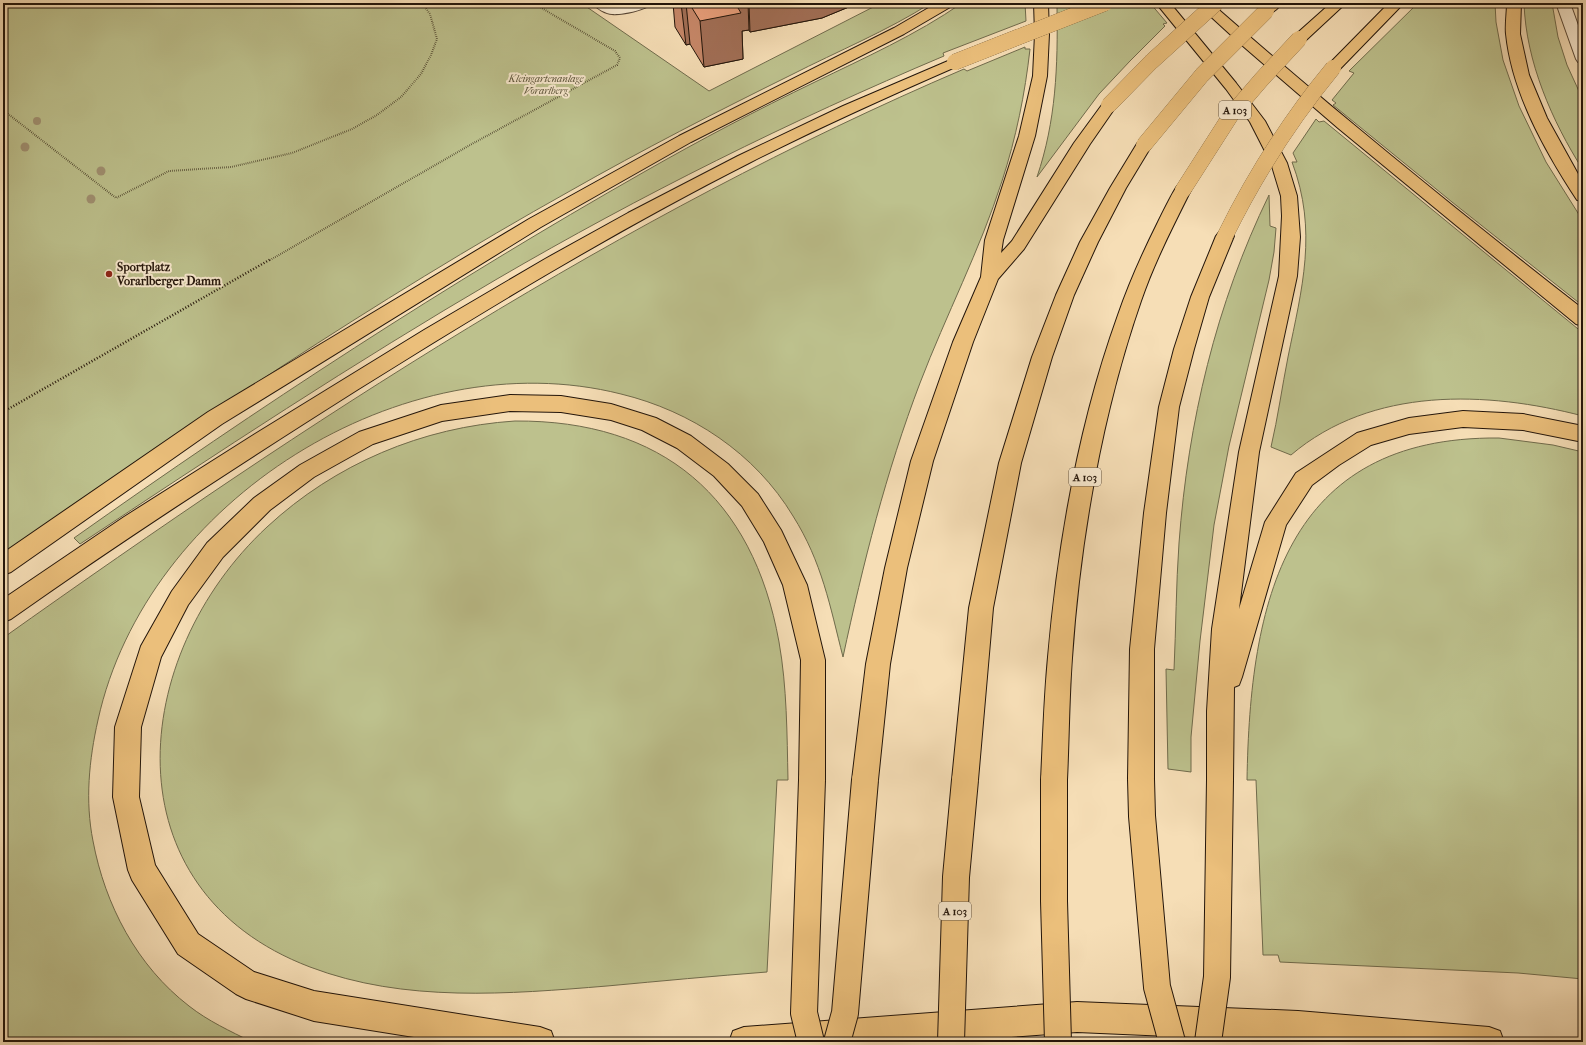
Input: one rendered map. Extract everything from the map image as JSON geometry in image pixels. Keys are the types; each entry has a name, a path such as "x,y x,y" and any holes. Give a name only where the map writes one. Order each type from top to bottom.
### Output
{"highway":[{"path":"3,565 215,418 514,235 685,138 899,31 947,3"},
{"path":"837,1042 845,1013 865,780 878,664 896,568 920,469 963,342 990,277 994,240 1027,136 1040,76 1042,3"},
{"path":"3,612 66,567 249,447 451,322 579,248 677,194 808,127 955,62 1104,3"},
{"path":"1163,3 1231,86 1257,121 1279,163 1289,196 1291,216 1288,276 1249,452 1224,629 1220,711 1217,977 1208,1042"},
{"path":"1203,3 1351,131 1483,240 1583,319"},
{"path":"990,277 1018,245 1082,142 1109,105 1151,62 1216,3"},
{"name":"A 103","path":"1058,1042 1054,901 1054,780 1060,657 1071,556 1087,466 1106,379 1124,323 1143,272 1164,225 1207,150 1239,105 1282,57 1299,39 1339,3"},
{"path":"1172,1042 1157,987 1142,816 1141,780 1142,649 1155,513 1169,407 1184,349 1200,297 1224,236 1253,181 1284,130 1299,109 1333,68 1397,3"},
{"path":"1514,3 1513,32 1516,53 1525,81 1549,137 1583,196"},
{"name":"A 103","path":"951,1042 956,876 981,608 1010,463 1042,357 1065,295 1089,242 1118,188 1144,145 1197,80 1232,43 1271,7"},
{"path":"540,1042 314,1006 246,984 188,944 142,870 126,797 128,727 150,654 180,598 215,550 262,504 307,470 366,438 441,413 510,403 561,404 611,412 649,424 684,442 721,470 750,500 773,537 783,558 795,585 813,660 812,780 804,1013 811,1042"},
{"path":"1220,711 1276,522 1304,480 1332,458 1364,439 1409,426 1464,419 1523,422 1583,434"},
{"path":"744,1042 1077,1017 1298,1026 1489,1042"}],"lane":[{"path":"599,3 612,10 639,6 645,3"},
{"path":"1563,3 1583,59"}],"path":[{"path":"3,110 116,198 169,170 201,170 231,167 292,153 352,129 377,115 401,97 421,74 431,55 437,39 430,14 422,3"},
{"path":"3,412 470,145 617,65 620,58 615,51 533,3"}],"green space":[{"name":"Kleingartenanlage Vorarlberg","path":"3,3 581,3 709,91 881,3 931,3 880,32 707,117 652,146 424,276 282,366 3,555"},
{"path":"962,3 1025,3 1026,21 943,53 944,56 829,106 717,160 606,218 444,310 339,375 80,544 74,538 213,441 284,394 426,302 498,258 686,148 772,103 908,36"},
{"path":"1053,3 1150,3 1167,23 1163,24 1165,26 1099,94 1037,177 1052,114 1056,72 1057,7 1053,6"},
{"path":"1418,3 1495,3 1496,22 1503,60 1519,106 1546,162 1583,221 1583,306 1333,105 1336,103 1332,100 1354,73 1349,71"},
{"path":"1524,3 1552,3 1558,37 1567,65 1583,100 1583,170 1561,132 1551,111 1535,69 1526,25"},
{"path":"1025,47 1025,49 1030,49 1025,83 1016,132 1007,165 984,232 930,358 896,450 867,553 843,657 829,602 818,567 803,533 793,516 778,493 760,473 740,454 696,423 672,411 621,394 538,383 454,391 372,415 296,454 227,506 169,569 125,641 98,720 92,750 89,780 89,811 93,841 98,865 106,888 115,911 126,932 139,953 170,990 189,1006 219,1026 252,1042 3,1042 3,638 233,479 350,402 468,328 589,257 711,190 836,127 964,69 967,71"},
{"path":"1316,119 1319,122 1324,121 1583,333 1583,416 1508,402 1470,399 1431,400 1394,406 1357,416 1323,432 1291,455 1271,447 1298,307 1305,260 1306,236 1304,212 1300,187 1292,162 1297,162 1293,153"},
{"path":"1269,195 1270,226 1276,228 1274,252 1269,280 1229,446 1214,525 1200,641 1191,737 1191,772 1168,769 1166,669 1174,670 1179,543 1189,453 1197,408 1220,321 1250,236"},
{"path":"515,421 567,424 615,435 656,452 692,477 723,508 747,546 766,591 779,642 784,676 786,711 788,780 777,780 767,972 570,989 495,993 419,991 382,986 346,978 310,967 244,931 198,884 171,828 160,766 166,703 187,639 221,580 267,527 293,505 321,485 351,467 414,441 447,431"},
{"path":"1499,438 1553,445 1583,452 1583,979 1518,973 1280,962 1278,955 1263,955 1256,780 1247,780 1250,714 1257,652 1271,593 1294,542 1326,499 1369,466 1427,445"}],"building":[{"path":"689,3 735,3 741,13 700,21"}],"place":[{"name":"Sportplatz Vorarlberger Damm","path":"109,274"}]}
